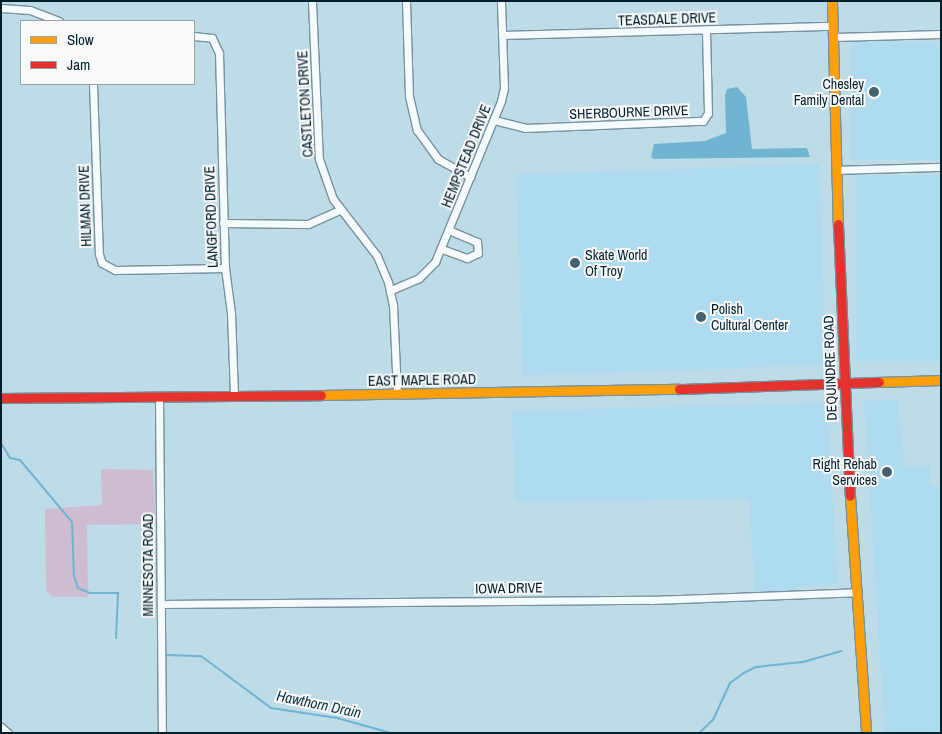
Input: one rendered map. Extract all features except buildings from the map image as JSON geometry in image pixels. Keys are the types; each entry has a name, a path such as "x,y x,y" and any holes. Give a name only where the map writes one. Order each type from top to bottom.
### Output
{"main road":[{"name":"DEQUINDRE ROAD","path":"832,1 843,384 866,733"},
{"name":"EAST MAPLE ROAD","path":"1,398 397,394 941,380"}],"street":[{"name":"CASTLETON DRIVE","path":"312,1 317,147 324,177 340,210 377,256 391,290 397,394"},
{"path":"406,1 409,96 415,124 422,140 438,159 470,177"},
{"name":"HEMPSTEAD DRIVE","path":"391,290 419,278 430,269 442,249 494,120 504,88 501,1"},
{"path":"1,8 30,10 56,20"},
{"name":"TEASDALE DRIVE","path":"502,35 833,26"},
{"name":"SHERBOURNE DRIVE","path":"494,120 525,128 703,121 708,113 706,30"},
{"path":"834,38 941,34"},
{"name":"LANGFORD DRIVE","path":"195,36 212,38 219,53 223,223 225,268 231,313 234,396"},
{"name":"HILMAN DRIVE","path":"93,85 99,254 102,263 115,270 225,268"},
{"path":"837,170 941,167"},
{"path":"223,223 308,224 340,210"},
{"path":"442,249 467,258 478,253 476,242 450,230"},
{"name":"MINNESOTA ROAD","path":"159,396 162,733"},
{"name":"IOWA DRIVE","path":"160,604 701,599 857,592"},
{"path":"1,727 8,733"}],"shaded area":[{"path":"851,42 941,42 941,160 851,160"},
{"path":"737,87 746,97 752,149 807,148 810,157 654,159 651,157 654,144 705,141 726,133 725,95 727,89"},
{"path":"819,164 826,365 523,375 516,175"},
{"path":"856,175 941,175 941,361 856,361"},
{"path":"897,400 905,467 929,465 931,486 941,486 941,733 885,733 864,401"},
{"path":"827,403 838,584 796,587 796,592 755,594 749,499 515,502 512,411"},
{"path":"101,469 153,470 156,524 87,525 88,597 52,597 46,590 45,509 102,505"}],"waterway":[{"name":"Hawthorn Drain","path":"1,443 10,458 20,460 72,522 74,576 78,588 90,593 118,593 116,638"},
{"name":"Hawthorn Drain","path":"699,733 713,720 730,683 744,673 756,667 803,662 841,651"},
{"name":"Hawthorn Drain","path":"167,655 201,656 271,708 337,718 391,733"}],"traffic: slow":[{"path":"832,1 838,224"},
{"path":"879,382 941,380"},
{"path":"321,395 679,389"},
{"path":"850,496 866,733"}],"traffic: jam":[{"path":"838,224 850,496"},
{"path":"679,389 879,382"},
{"path":"1,398 321,395"}],"place":[{"name":"Chesley Family Dental","path":"874,92"},
{"name":"Skate World Of Troy","path":"575,263"},
{"name":"Polish Cultural Center","path":"701,317"},
{"name":"Right Rehab Services","path":"887,472"}]}
